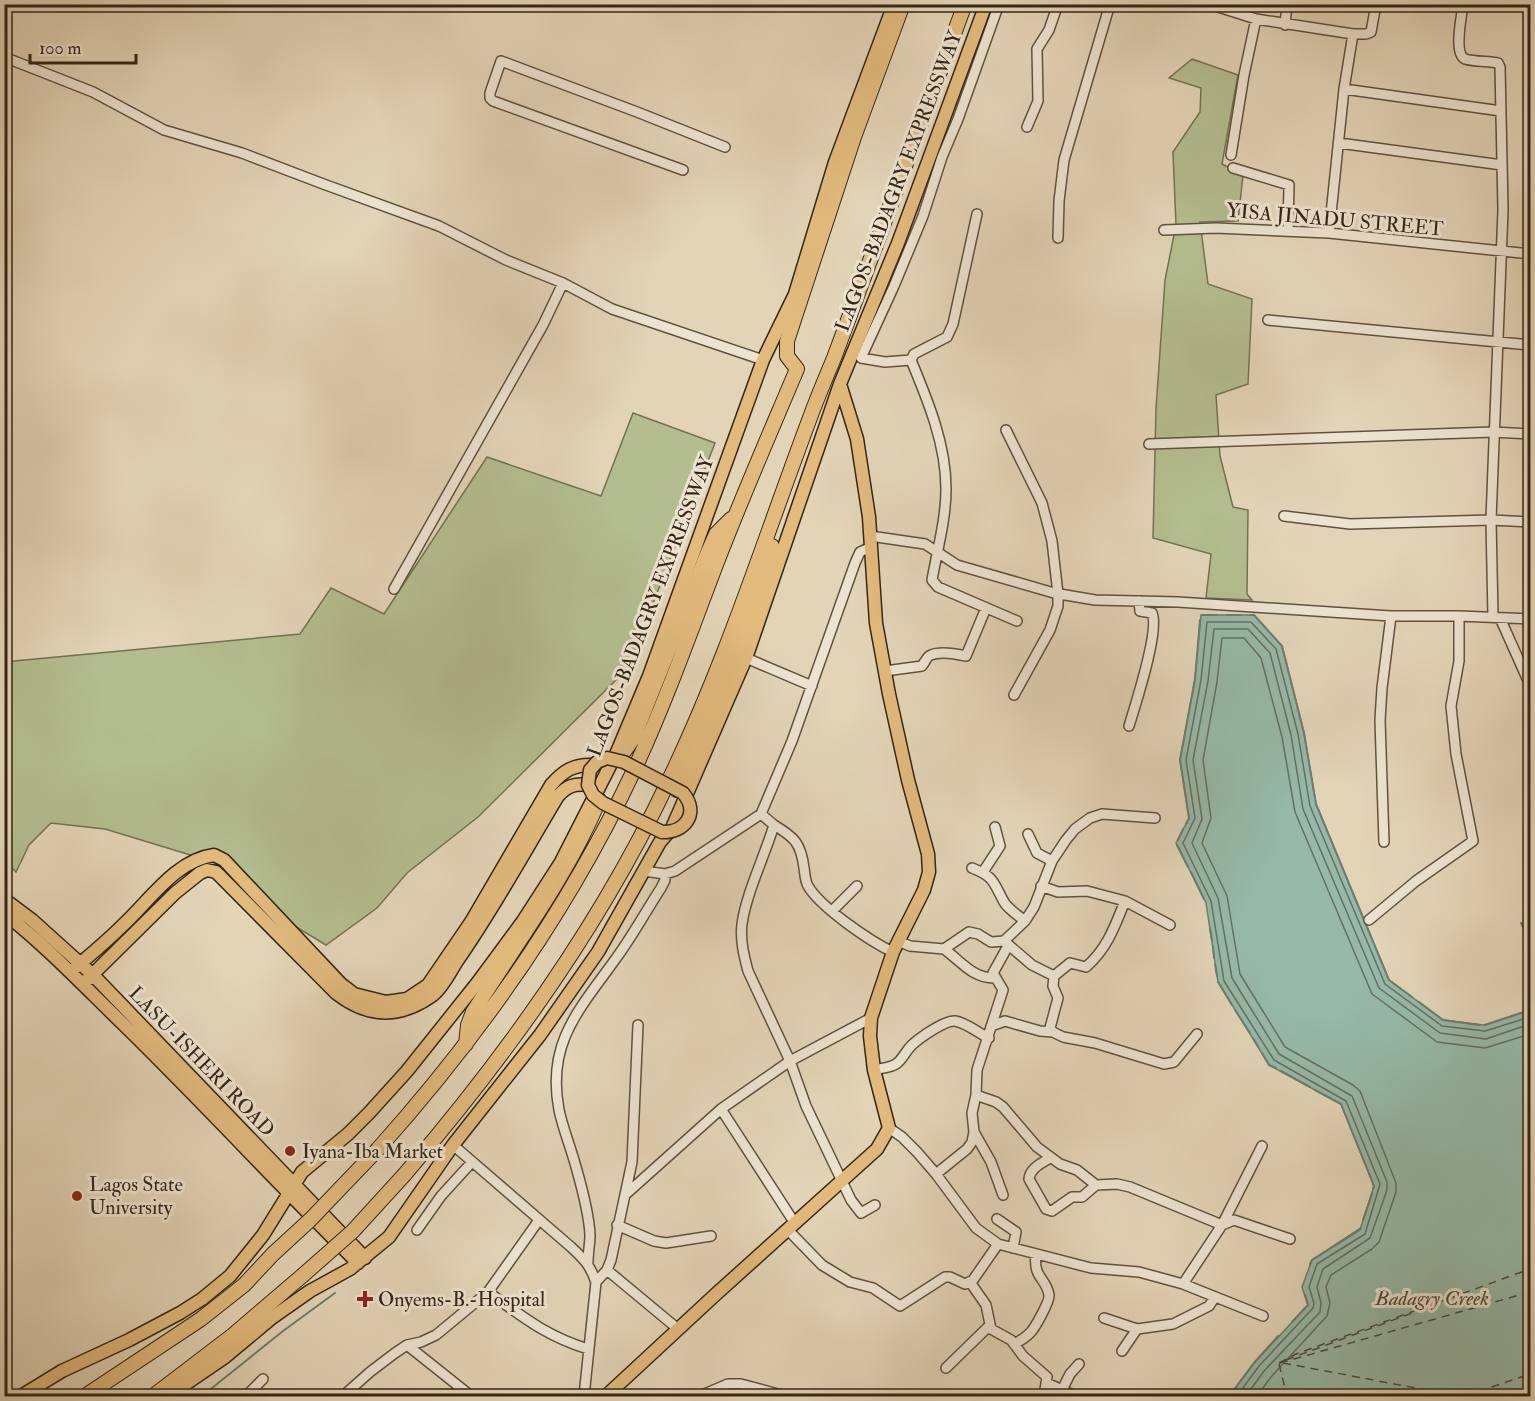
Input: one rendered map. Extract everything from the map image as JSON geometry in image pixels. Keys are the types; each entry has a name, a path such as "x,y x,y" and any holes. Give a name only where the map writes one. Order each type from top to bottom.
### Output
{"highway":[{"path":"85,1396 201,1319 244,1285 378,1149 415,1108 509,987 581,872 636,766 735,515 797,369 787,356 787,341 854,137 903,4"},
{"name":"LAGOS-BADAGRY EXPRESSWAY","path":"153,1396 233,1335 302,1276 353,1231 405,1174 443,1130 537,1006 613,888 670,780 724,655 965,4"},
{"path":"618,760 633,739 716,534 735,515"},
{"path":"677,790 729,669 771,553 772,543 769,531"},
{"path":"465,1045 473,1012 538,914 569,862 599,800"},
{"path":"495,1062 510,1052 531,1030 588,942 642,849 656,830"}],"main road":[{"name":"LAGOS-BADAGRY EXPRESSWAY","path":"21,1396 62,1371 129,1341 202,1299 230,1276 251,1252 306,1167 348,1134 406,1071 484,974 523,921 561,862 617,752 649,676 763,360 795,294 835,162 894,4"},
{"name":"LAGOS-BADAGRY EXPRESSWAY","path":"168,1396 225,1357 273,1317 310,1291 362,1260 389,1238 453,1145 540,1035 585,971 660,842 672,828 746,658 840,384 911,210 986,4"},
{"path":"606,1396 877,1149 889,1128 874,1070 870,1036 871,1018 895,946 924,890 929,872 926,841 908,780 876,623 871,542 855,429 840,384"},
{"path":"832,408 855,429"},
{"path":"83,984 175,893 207,870 216,872 336,993 350,1004 384,1013 403,1011 417,1005 436,993 468,945 551,785 574,766 594,765 607,758 618,760 685,796 689,804 688,819 684,825 673,832 656,830 599,800 588,785 588,776 594,765"},
{"path":"70,972 124,924 165,882 192,861 214,855 224,860 341,984 354,994 386,1002 401,1001 428,986 558,796 569,786 588,785"},
{"name":"LASU-ISHERI ROAD","path":"4,899 32,920 93,975 291,1190"},
{"name":"LASU-ISHERI ROAD","path":"4,913 83,984 362,1260"}],"street":[{"path":"911,360 885,362 861,358 923,216 942,157 999,4"},
{"path":"1027,127 1038,101 1037,49 1049,30 1058,4"},
{"path":"1058,238 1059,201 1064,160 1110,4"},
{"path":"1209,4 1256,20 1353,34 1371,32 1376,4"},
{"path":"1286,25 1287,4"},
{"path":"1463,4 1458,46 1460,53 1465,58 1498,63 1500,68 1502,252 1491,520 1496,617 1530,685"},
{"path":"1231,155 1256,20"},
{"path":"1329,233 1344,89 1353,34"},
{"path":"4,57 93,92 165,130 242,153 345,193 440,226 506,260 563,283 612,309 763,360"},
{"path":"683,170 493,101 490,93 501,61 725,147"},
{"path":"1344,89 1501,111"},
{"path":"1339,143 1502,165"},
{"path":"1233,168 1289,185 1288,231"},
{"path":"911,210 923,216"},
{"path":"911,360 915,354 947,337 953,324 977,214"},
{"name":"YISA JINADU STREET","path":"1164,230 1216,228 1329,233 1530,254"},
{"path":"901,234 914,239"},
{"path":"393,589 543,325 563,283"},
{"path":"1268,320 1530,345"},
{"path":"911,360 929,403 944,465 946,490 932,580 934,584 1017,621"},
{"path":"1006,430 1042,503 1052,541 1058,594 1058,606 1050,630 1014,695"},
{"path":"1149,444 1493,432 1530,434"},
{"path":"1284,516 1350,524 1491,520 1530,522"},
{"path":"644,871 665,874 675,871 761,813 792,741 855,563 860,552 871,542 925,544 957,565 1058,594 1095,600 1391,616 1530,619"},
{"path":"1129,726 1147,664 1154,621 1152,613 1140,611 1139,601"},
{"path":"885,670 922,666 932,654 966,656 986,608"},
{"path":"1384,842 1380,720 1391,616"},
{"path":"1369,920 1416,881 1473,841 1456,754 1451,706 1459,662 1459,616"},
{"path":"746,658 812,686"},
{"path":"761,813 794,838 803,860 809,887 832,911 864,936 895,946 944,949 969,971 984,978 994,978"},
{"path":"936,1174 967,1149 972,1142 974,1132 972,1113 976,1095 977,1070 1003,990 994,978 995,969 1006,943 1034,907 1052,861 1075,829 1090,818 1102,814 1155,818"},
{"path":"774,825 742,926 742,944 748,971 790,1061 806,1106 850,1200 861,1213 875,1205"},
{"path":"983,872 1000,846 995,827"},
{"path":"1028,834 1037,853 1052,861"},
{"path":"972,868 983,872 997,886 1004,903 1025,921"},
{"path":"584,1396 596,1282 588,1262 590,1235 577,1169 560,1112 556,1092 556,1070 560,1046 576,1015 632,935 661,888 665,874"},
{"path":"832,911 857,886"},
{"path":"1041,886 1058,892 1087,891 1125,901 1170,926"},
{"path":"1053,1032 1050,1022 1058,999 1053,986 1054,976 1070,963 1086,967 1095,959 1108,941 1125,901"},
{"path":"944,949 969,932 978,934 991,942 1006,943 1032,964 1054,976"},
{"path":"625,1195 721,1109 790,1061 871,1018"},
{"path":"874,1070 899,1062 909,1047 922,1036 950,1022 956,1021 989,1038"},
{"path":"992,1026 1005,1021 1040,1031 1053,1032 1063,1037 1087,1041 1164,1064 1174,1062 1197,1034"},
{"path":"596,1282 611,1260 632,1162 638,1025"},
{"path":"976,1095 1003,1107 1026,1136 1050,1158 1077,1170 1096,1185"},
{"path":"721,1109 790,1226 822,1265 850,1282 873,1288 900,1306 945,1277 965,1284 970,1282 998,1244"},
{"path":"889,1128 902,1137 936,1174 976,1228 998,1244 1091,1268 1139,1272 1183,1284 1263,1316"},
{"path":"974,1132 991,1162 1004,1195"},
{"path":"453,1145 588,1262"},
{"path":"1183,1284 1222,1225 1262,1146"},
{"path":"1050,1158 1032,1170 1029,1175 1046,1209 1052,1211 1072,1197 1082,1197 1096,1185 1117,1184 1130,1187 1222,1225 1234,1220 1290,1239"},
{"path":"417,1230 441,1196 472,1162"},
{"path":"632,1162 646,1174"},
{"path":"997,1219 1016,1232 1013,1248"},
{"path":"344,1396 370,1372 407,1345 436,1335 488,1292 539,1220"},
{"path":"617,1225 654,1241 666,1243 711,1236"},
{"path":"1014,1344 1023,1340 1032,1330 1049,1299 1048,1292 1035,1269 1036,1254"},
{"path":"606,1270 678,1329"},
{"path":"970,1282 986,1305 989,1326 1011,1340 1023,1356 1047,1377 1044,1396"},
{"path":"488,1292 542,1330 568,1343 588,1349"},
{"path":"1104,1318 1137,1329 1173,1324 1209,1306 1215,1297"},
{"path":"946,1368 989,1326"},
{"path":"1122,1351 1137,1329"},
{"path":"407,1345 465,1395"},
{"path":"1062,1390 1070,1374 1079,1364"},
{"path":"246,1396 263,1379"},
{"path":"1047,1383 1076,1396"},
{"path":"700,1396 728,1384 741,1384 785,1396"}],"shaded area":[{"path":"1192,59 1238,75 1222,164 1243,175 1238,221 1200,222 1208,284 1252,299 1248,384 1216,395 1220,456 1233,507 1248,510 1247,594 1252,600 1206,598 1211,554 1153,538 1156,409 1165,280 1176,225 1173,152 1200,112 1201,88 1169,78"},
{"path":"633,413 715,443 628,668 478,817 407,873 377,908 326,945 255,902 197,857 105,829 51,823 29,845 16,872 5,861 4,662 300,634 331,588 384,614 487,457 601,496"}],"water":[{"name":"Badagry Creek","path":"1201,615 1254,615 1282,646 1304,733 1316,804 1389,980 1443,1020 1484,1025 1530,1010 1530,1396 1229,1396 1254,1363 1308,1305 1302,1287 1312,1260 1360,1230 1374,1186 1341,1104 1269,1065 1218,982 1206,903 1176,843 1189,818 1180,760 1195,679"}],"waterway":[{"path":"1202,615 1217,615"},
{"path":"1226,615 1241,615"},
{"path":"1250,615 1254,615 1282,646 1304,733 1316,804 1389,980 1412,997"},
{"path":"1186,824 1189,818 1180,760 1195,679 1200,620"},
{"path":"1178,840 1183,829"},
{"path":"1177,845 1188,867"},
{"path":"1191,872 1204,899"},
{"path":"1530,924 1521,923 1530,942"},
{"path":"1210,928 1212,940"},
{"path":"1213,946 1214,958"},
{"path":"1215,964 1217,976"},
{"path":"1218,982 1232,1005"},
{"path":"1419,1002 1443,1020 1479,1025"},
{"path":"1235,1010 1250,1033"},
{"path":"1485,1025 1530,1010"},
{"path":"1253,1038 1259,1048"},
{"path":"1262,1053 1269,1065 1276,1068"},
{"path":"1281,1071 1310,1087"},
{"path":"1315,1090 1341,1104 1373,1188"},
{"path":"1363,1220 1372,1194"},
{"path":"1310,1264 1312,1260 1361,1228"},
{"path":"202,1396 335,1293"},
{"path":"1292,1322 1308,1305 1305,1295"},
{"path":"1234,1390 1278,1336"}],"ferry route":[{"path":"1279,1363 1296,1354 1530,1269"},
{"path":"1280,1363 1530,1292"},
{"path":"1286,1360 1447,1300"},
{"path":"1283,1363 1458,1396"},
{"path":"1279,1364 1287,1396"},
{"path":"1465,1396 1530,1374"},
{"path":"1509,1396 1530,1390"},
{"path":"1520,1396 1530,1393"}],"place":[{"name":"Iyana-Iba Market","path":"290,1151"},
{"name":"Lagos State University","path":"77,1196"},
{"name":"Onyems-B.-Hospital","path":"365,1299"}]}
